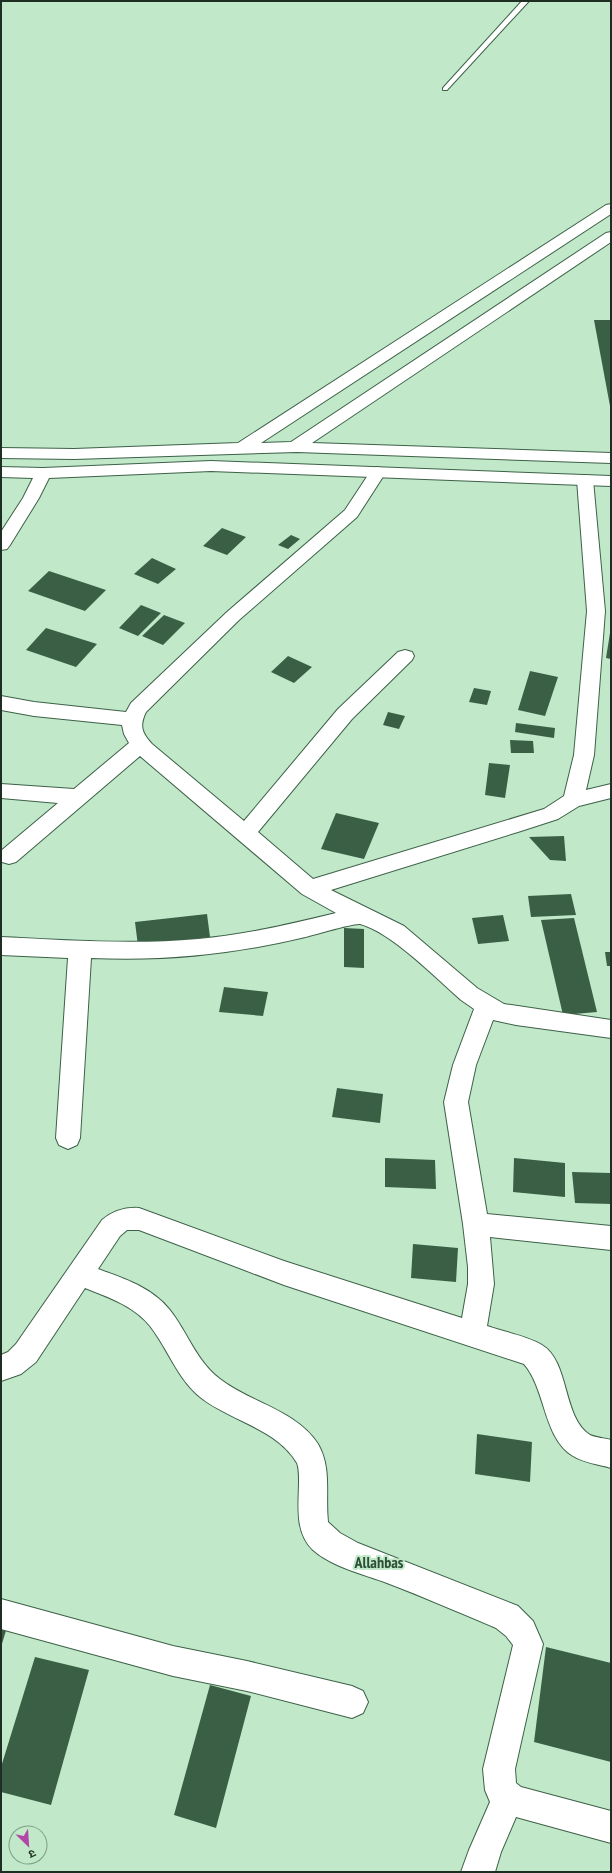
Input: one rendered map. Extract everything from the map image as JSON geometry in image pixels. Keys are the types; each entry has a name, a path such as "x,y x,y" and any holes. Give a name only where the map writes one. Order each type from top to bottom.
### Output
{"street":[{"path":"211,466 244,447 611,208"},
{"path":"264,468 611,236"},
{"path":"1,453 66,454 244,447 295,447 611,458"},
{"path":"1,472 211,466 611,482"},
{"path":"1,545 31,498 43,472"},
{"path":"378,472 351,512 233,616 138,708 132,719 131,728 135,737 141,744 310,888 338,905 396,932 469,994 487,1006 498,1012 516,1016 611,1029"},
{"path":"573,800 584,755 591,686 596,611 585,480"},
{"path":"245,833 344,714 405,656"},
{"path":"1,703 34,709 132,719"},
{"path":"9,856 141,744"},
{"path":"1,791 79,797"},
{"path":"310,888 514,826 551,814 573,800 611,791"},
{"path":"1,946 80,950 169,949 222,945 279,934 361,915"},
{"path":"68,1138 80,950"},
{"path":"472,1335 481,1284 476,1224 456,1102 457,1089 465,1062 487,1006"},
{"path":"1,1368 8,1367 19,1361 26,1354 111,1228 119,1221 127,1218 139,1219 284,1273 533,1354 540,1360 549,1378 565,1425 572,1437 583,1446 611,1454"},
{"path":"476,1224 611,1238"},
{"path":"80,1274 136,1298 147,1305 159,1317 192,1370 220,1397 270,1420 292,1434 311,1462 315,1529 324,1540 357,1557 506,1617 523,1631 528,1644 500,1769 502,1790 508,1798 532,1807 611,1827"},
{"path":"1,1614 173,1661 247,1676 352,1702"},
{"path":"478,1872 485,1850 508,1798"}],"lane":[{"path":"445,89 526,1"}],"building":[{"path":"594,320 611,320 611,406 610,406"},
{"path":"222,528 246,537 227,555 203,546"},
{"path":"291,535 300,539 288,549 278,545"},
{"path":"152,558 176,569 158,584 134,574"},
{"path":"49,571 106,590 85,611 28,591"},
{"path":"141,605 161,613 138,636 119,628"},
{"path":"164,615 185,623 163,645 142,636"},
{"path":"46,628 97,644 76,667 26,650"},
{"path":"611,633 611,659 606,658"},
{"path":"288,656 312,667 294,683 271,672"},
{"path":"530,671 558,677 545,716 518,710"},
{"path":"474,688 491,691 487,705 469,702"},
{"path":"388,712 405,716 399,729 383,725"},
{"path":"516,723 555,728 554,738 515,732"},
{"path":"510,740 533,741 534,753 511,753"},
{"path":"489,763 510,765 505,798 485,795"},
{"path":"336,813 379,823 364,859 321,849"},
{"path":"564,836 566,861 550,860 529,837"},
{"path":"571,894 576,915 531,917 528,896"},
{"path":"207,914 210,937 138,946 135,922"},
{"path":"503,915 509,941 478,944 472,918"},
{"path":"574,918 597,1012 563,1015 541,920"},
{"path":"344,928 364,929 364,968 344,967"},
{"path":"605,952 611,952 611,966 607,966"},
{"path":"224,987 268,992 263,1016 219,1012"},
{"path":"337,1088 383,1094 380,1123 332,1117"},
{"path":"385,1158 435,1160 436,1189 385,1187"},
{"path":"514,1158 565,1163 565,1197 513,1192"},
{"path":"572,1172 611,1173 611,1204 575,1203"},
{"path":"413,1244 458,1248 456,1282 411,1278"},
{"path":"477,1434 532,1442 530,1482 475,1474"},
{"path":"1,1623 8,1624 1,1647"},
{"path":"546,1647 611,1663 611,1762 534,1742"},
{"path":"35,1657 89,1670 51,1805 1,1792 1,1767"},
{"path":"210,1685 251,1696 216,1828 174,1815"}],"district":[{"name":"Allahbas","path":"379,1562"}]}
